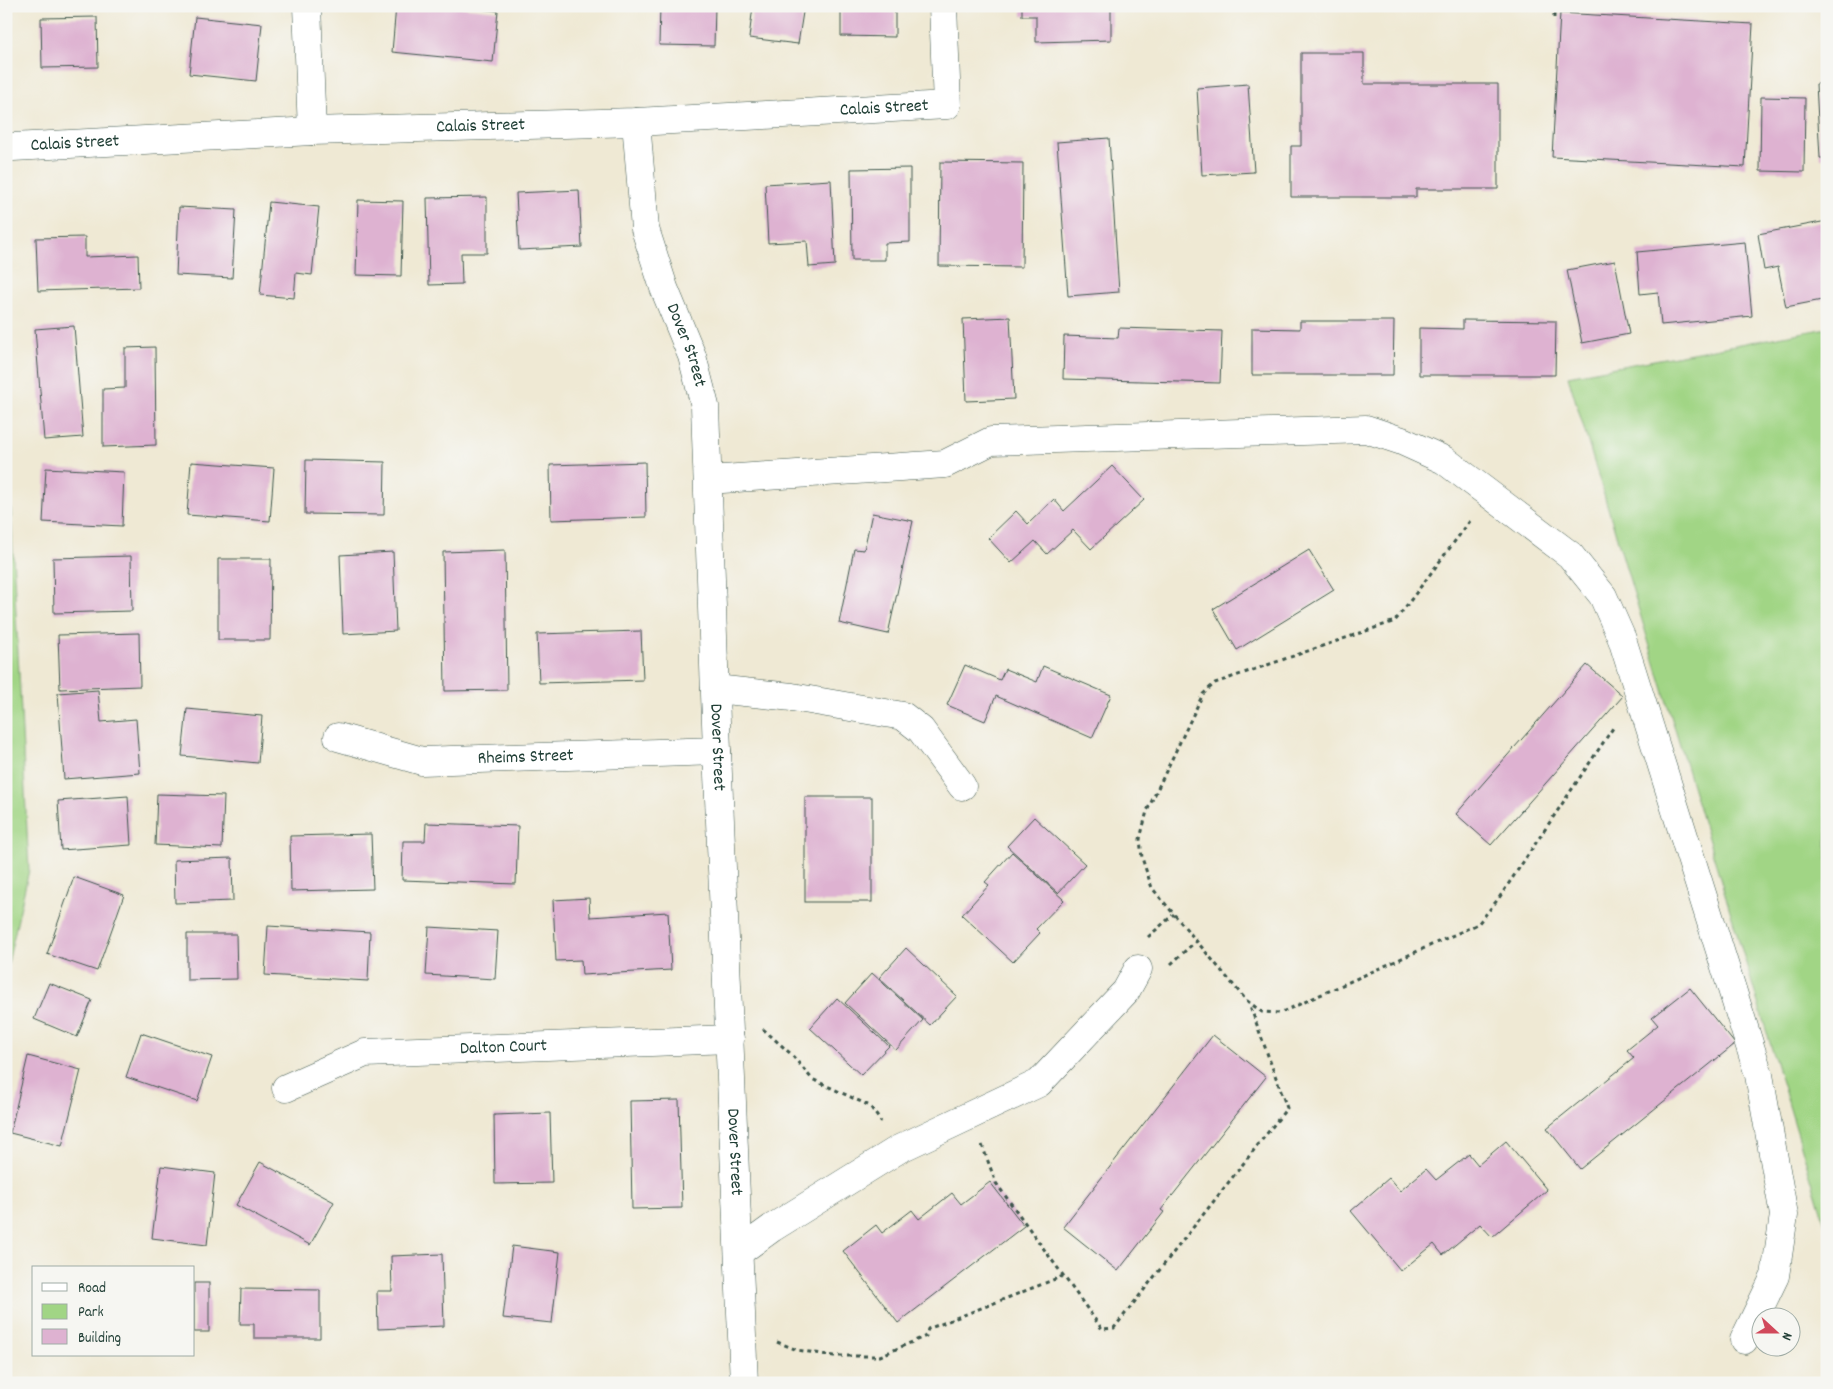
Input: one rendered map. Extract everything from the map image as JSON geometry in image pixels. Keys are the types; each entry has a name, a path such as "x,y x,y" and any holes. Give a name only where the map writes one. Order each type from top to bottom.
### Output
{"street":[{"path":"306,6 312,131"},
{"name":"Calais Street","path":"13,147 312,131 636,122 947,105 943,6"},
{"name":"Dover Street","path":"636,122 645,229 664,288 692,356 706,406 717,751 744,1383"},
{"path":"708,480 945,464 991,441 1366,429 1402,441 1444,460 1570,555 1603,596 1622,640 1759,1075 1784,1215 1775,1276 1744,1340"},
{"path":"715,689 792,697 903,716 921,730 962,786"},
{"name":"Rheims Street","path":"338,737 422,762 717,751"},
{"path":"739,1252 772,1228 899,1149 1039,1082 1126,991 1138,969"},
{"name":"Dalton Court","path":"286,1088 365,1053 730,1039"}],"path":[{"path":"1554,6 1554,19"},
{"path":"1490,495 1395,621 1215,683 1203,694 1147,811 1140,839 1142,858 1152,888 1249,1003 1262,1012 1280,1013 1478,924 1504,890 1626,708 1640,698"},
{"path":"981,1142 996,1183 1102,1329 1114,1328 1287,1108 1249,1003"},
{"path":"763,1029 791,1054 812,1079 870,1106 899,1149"},
{"path":"777,1342 797,1350 834,1356 880,1356 926,1336 928,1328 1063,1276"}],"green space":[{"path":"1827,328 1827,1231 1568,376"},
{"path":"6,415 29,870 6,972"}],"building":[{"path":"396,6 450,6 498,11 493,62 392,52"},
{"path":"660,6 715,6 714,46 659,45"},
{"path":"753,6 804,6 798,44 749,38"},
{"path":"841,6 895,6 895,37 841,36"},
{"path":"1022,6 1111,6 1111,40 1036,42 1036,16 1022,16"},
{"path":"1560,13 1753,24 1745,167 1552,157"},
{"path":"97,17 98,67 42,68 41,18"},
{"path":"195,17 262,24 256,81 189,74"},
{"path":"1301,53 1364,53 1364,84 1498,84 1498,189 1416,189 1416,197 1291,197 1291,146 1301,146"},
{"path":"1827,83 1827,158 1820,158 1816,84"},
{"path":"1248,84 1254,172 1202,175 1197,88"},
{"path":"1761,97 1805,98 1804,172 1760,171"},
{"path":"1109,138 1119,292 1068,296 1057,142"},
{"path":"940,162 1023,163 1022,267 939,266"},
{"path":"910,168 910,242 885,243 885,260 852,260 851,169"},
{"path":"831,180 835,265 809,267 807,241 768,243 765,184"},
{"path":"579,190 582,247 519,250 516,193"},
{"path":"487,197 487,253 461,253 462,284 429,285 427,198"},
{"path":"358,200 403,201 401,276 356,275"},
{"path":"269,202 319,207 312,275 296,273 294,298 260,295"},
{"path":"179,207 236,210 232,278 176,275"},
{"path":"1827,221 1827,299 1786,307 1778,267 1764,270 1758,234"},
{"path":"85,237 85,257 138,255 139,288 38,291 36,238"},
{"path":"1745,242 1752,316 1661,325 1658,292 1640,294 1637,252"},
{"path":"1615,261 1629,334 1582,343 1567,270"},
{"path":"1010,317 1014,399 966,401 963,319"},
{"path":"1463,320 1556,321 1555,375 1419,375 1419,328 1463,329"},
{"path":"1300,321 1394,321 1393,375 1252,375 1252,328 1300,329"},
{"path":"74,326 83,437 44,440 35,329"},
{"path":"1119,328 1222,331 1220,383 1063,379 1064,336 1118,338"},
{"path":"155,347 156,445 103,447 103,389 125,388 125,348"},
{"path":"306,460 385,462 384,515 305,514"},
{"path":"191,462 274,468 270,521 187,515"},
{"path":"645,462 646,517 551,520 550,465"},
{"path":"1112,466 1144,500 1091,549 1073,530 1047,554 1035,541 1011,563 988,538 1016,511 1028,524 1054,499 1064,511"},
{"path":"46,468 124,472 122,526 43,522"},
{"path":"872,513 913,521 888,634 839,623 854,549 864,550"},
{"path":"505,550 507,690 445,691 443,552"},
{"path":"1309,550 1334,590 1237,650 1213,609"},
{"path":"393,552 396,631 343,634 340,555"},
{"path":"131,556 132,611 54,613 53,558"},
{"path":"218,559 271,559 270,640 218,640"},
{"path":"641,631 643,680 539,683 537,634"},
{"path":"139,633 140,686 60,689 58,635"},
{"path":"965,665 1000,680 1005,669 1037,682 1043,666 1111,695 1092,738 996,696 985,721 947,705"},
{"path":"1587,665 1623,696 1491,845 1456,814"},
{"path":"98,690 101,722 136,719 140,773 64,779 58,693"},
{"path":"187,709 262,716 258,763 182,756"},
{"path":"157,794 224,796 222,848 155,845"},
{"path":"128,796 131,845 61,850 58,801"},
{"path":"805,797 872,797 872,902 805,902"},
{"path":"1034,817 1085,864 1058,893 1007,846"},
{"path":"426,823 518,826 516,884 402,880 403,841 425,841"},
{"path":"371,834 373,889 291,891 290,836"},
{"path":"1012,852 1064,900 1036,929 1040,933 1013,962 962,915 989,885 985,882"},
{"path":"232,858 233,901 175,903 174,860"},
{"path":"74,877 124,895 97,971 47,954"},
{"path":"589,898 590,917 668,912 671,970 582,975 581,960 556,961 553,900"},
{"path":"268,926 370,932 368,981 265,975"},
{"path":"429,927 498,931 495,979 426,975"},
{"path":"187,934 236,934 237,979 187,980"},
{"path":"906,948 957,996 930,1025 879,978"},
{"path":"872,973 923,1020 896,1050 845,1003"},
{"path":"49,983 92,1000 77,1037 34,1019"},
{"path":"1690,988 1735,1044 1580,1169 1547,1128 1634,1058 1627,1050 1658,1025 1652,1018"},
{"path":"837,998 889,1046 861,1075 810,1028"},
{"path":"141,1033 212,1057 197,1101 126,1077"},
{"path":"1213,1035 1266,1077 1161,1210 1164,1212 1118,1271 1063,1227"},
{"path":"28,1056 81,1070 62,1146 10,1133"},
{"path":"679,1100 682,1208 632,1209 630,1101"},
{"path":"550,1113 552,1183 495,1184 494,1115"},
{"path":"1506,1141 1547,1190 1492,1237 1480,1224 1443,1255 1434,1244 1401,1271 1351,1211 1389,1178 1400,1191 1426,1169 1436,1180 1469,1154 1478,1165"},
{"path":"260,1162 334,1202 310,1245 236,1205"},
{"path":"161,1166 215,1173 207,1245 152,1238"},
{"path":"990,1182 1024,1226 898,1323 843,1251 876,1225 882,1233 912,1210 919,1219 952,1193 961,1204"},
{"path":"512,1246 560,1252 552,1323 503,1318"},
{"path":"442,1254 444,1326 378,1329 377,1291 392,1291 391,1256"},
{"path":"195,1283 209,1283 209,1332 195,1332"},
{"path":"241,1289 320,1290 320,1338 254,1338 254,1324 240,1324"}]}
